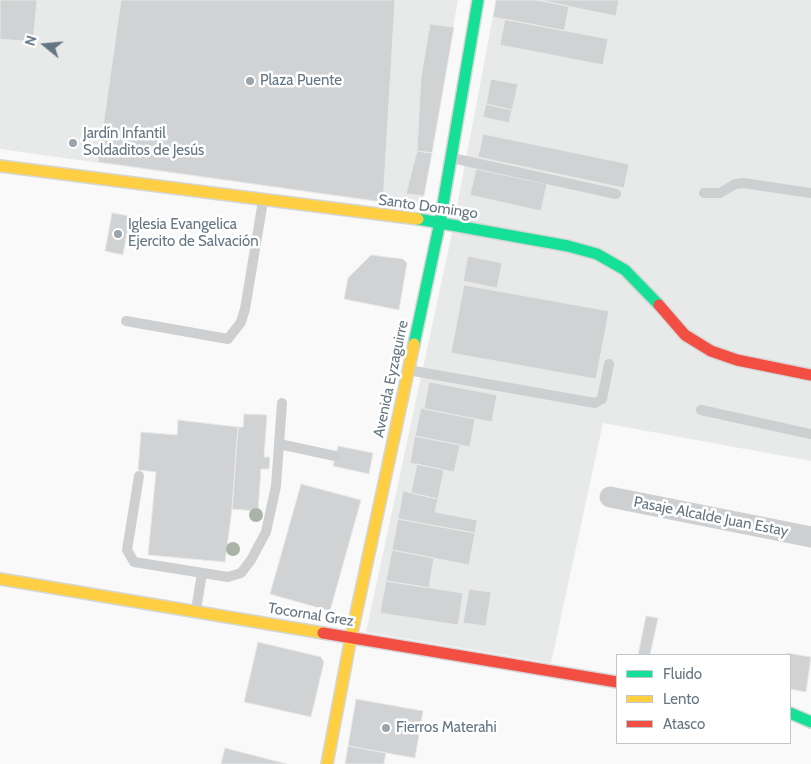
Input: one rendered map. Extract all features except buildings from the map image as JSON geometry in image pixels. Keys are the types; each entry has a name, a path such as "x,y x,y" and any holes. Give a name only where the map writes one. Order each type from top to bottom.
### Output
{"street":[{"name":"Avenida Eyzaguirre","path":"327,764 351,637 440,222 478,0"},
{"name":"Santo Domingo","path":"0,166 440,222 568,246 597,254 611,261 630,275 685,335 699,344 718,354 737,360 811,375"},
{"name":"Pasaje Alcalde Juan Estay","path":"610,497 811,537"},
{"name":"Tocornal Grez","path":"0,579 616,682"},
{"path":"791,713 811,722"}],"lane":[{"path":"451,158 616,194"},
{"path":"704,193 720,193 735,184 743,183 811,193"},
{"path":"126,321 228,339 241,322 245,309 263,200"},
{"path":"408,370 595,403 602,399 609,364"},
{"path":"139,476 127,550 134,562 228,577 241,573 251,560 266,532 276,486 282,402"},
{"path":"702,410 811,434"},
{"path":"279,444 335,456"},
{"path":"374,465 387,467"},
{"path":"196,611 202,573"}],"shaded area":[{"name":"Plaza Puente","path":"0,0 458,0 421,208 0,149"},
{"path":"496,0 811,0 811,461 603,423 551,663 366,632 451,238"}],"traffic: fast":[{"path":"414,344 440,222 478,0"},
{"path":"418,219 568,246 597,254 625,270 659,305"},
{"path":"791,713 811,722"}],"traffic: slow":[{"path":"0,166 418,219"},
{"path":"327,764 351,637 414,344"},
{"path":"0,579 323,633"}],"traffic: jam":[{"path":"659,305 685,335 711,351 737,360 811,375"},
{"path":"323,633 616,682"}],"place":[{"name":"Plaza Puente","path":"250,81"},
{"name":"Jardín Infantil Soldaditos de Jesús","path":"73,143"},
{"name":"Iglesia Evangelica Ejercito de Salvación","path":"118,234"},
{"name":"Fierros Materahi","path":"386,728"}]}
